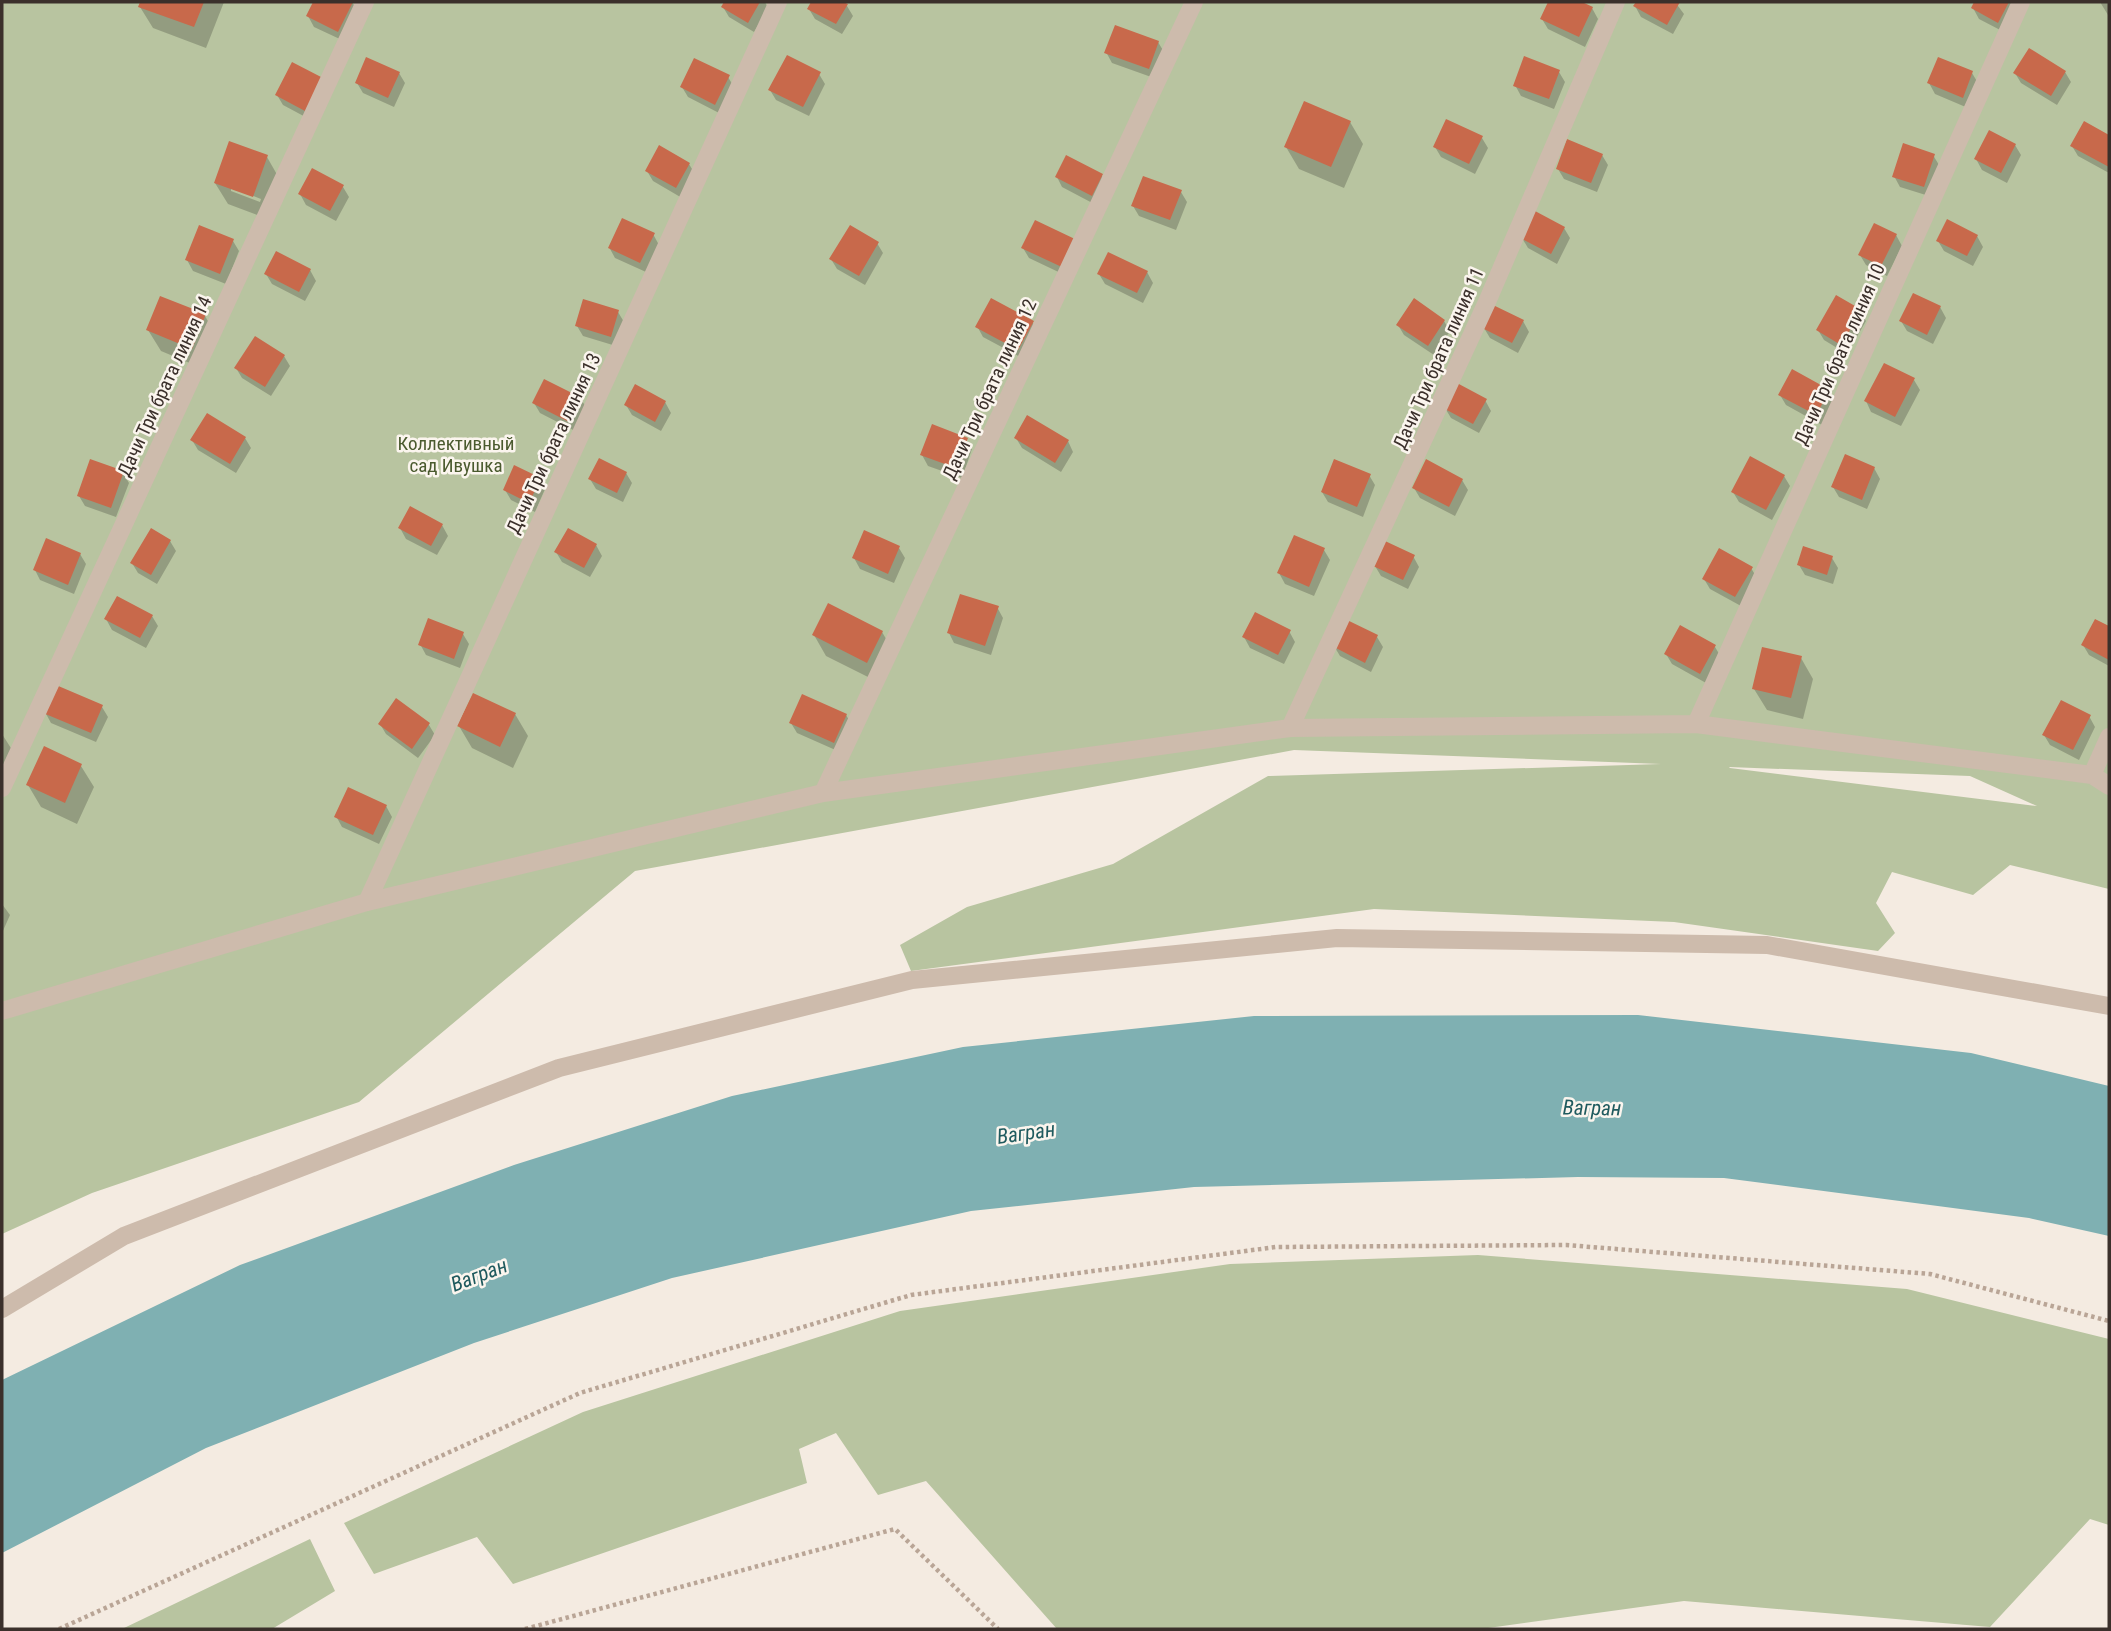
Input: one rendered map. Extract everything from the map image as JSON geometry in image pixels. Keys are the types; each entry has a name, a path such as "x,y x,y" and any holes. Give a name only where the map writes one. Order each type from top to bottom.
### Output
{"street":[{"name":"Дачи Три брата линия 14","path":"2,788 365,2"},
{"name":"Дачи Три брата линия 13","path":"367,902 778,2"},
{"name":"Дачи Три брата линия 12","path":"823,793 1194,2"},
{"name":"Дачи Три брата линия 11","path":"1290,728 1487,302 1616,2"},
{"name":"Дачи Три брата линия 10","path":"1696,724 2021,2"},
{"path":"2,1011 367,902 823,793 1290,728 1696,724 2092,775 2109,786"},
{"path":"2092,775 2109,737"},
{"path":"2,1309 124,1236 559,1068 912,980 1337,938 1767,945 2109,1006"}],"path":[{"path":"59,1629 580,1393 911,1295 1276,1247 1566,1245 1930,1274 2109,1321"},
{"path":"524,1629 895,1529 998,1629"}],"green space":[{"name":"Коллективный сад Ивушка","path":"2,2 2109,2 2109,889 2010,865 1973,895 1892,872 1876,903 1895,933 1878,951 1674,922 1374,909 911,971 900,945 967,907 1113,864 1268,776 1661,764 1294,750 635,871 359,1102 92,1193 2,1234","holes":["1729,767 1970,776 2037,806"]},
{"path":"1478,1255 1907,1289 2109,1339 2109,1525 2090,1519 1990,1627 1684,1601 1481,1629 1057,1629 926,1481 878,1495 836,1433 799,1449 807,1483 513,1584 477,1537 374,1574 344,1523 583,1412 900,1311 1230,1264"},
{"path":"310,1539 335,1591 272,1629 122,1629"}],"water":[{"name":"Вагран","path":"1638,1015 1971,1053 2109,1086 2109,1236 2029,1218 1724,1178 1578,1177 1194,1187 971,1211 672,1278 474,1343 206,1448 2,1553 2,1380 240,1265 514,1165 732,1096 963,1047 1254,1016"}],"building":[{"path":"140,2 204,2 194,27 138,7"},
{"path":"313,2 353,2 338,32 306,16"},
{"path":"724,2 760,2 748,23 721,7"},
{"path":"811,2 848,4 836,24 807,9"},
{"path":"1548,2 1582,2 1593,7 1579,37 1540,19"},
{"path":"1636,2 1680,2 1667,25 1633,6"},
{"path":"1974,2 2009,2 1998,23 1971,8"},
{"path":"1115,25 1159,41 1149,69 1104,53"},
{"path":"2029,48 2066,71 2051,96 2013,73"},
{"path":"787,55 821,72 803,107 768,90"},
{"path":"1524,56 1560,70 1549,99 1513,86"},
{"path":"366,57 400,72 388,98 355,83"},
{"path":"1938,57 1973,71 1963,98 1927,83"},
{"path":"694,58 730,75 715,105 680,87"},
{"path":"292,62 323,78 305,111 275,95"},
{"path":"1304,101 1351,121 1331,167 1284,147"},
{"path":"1446,119 1483,136 1469,164 1433,147"},
{"path":"2084,121 2109,135 2109,167 2070,146"},
{"path":"1989,130 2016,144 2001,173 1974,159"},
{"path":"1567,139 1603,154 1591,183 1556,169"},
{"path":"229,141 268,155 253,197 214,183"},
{"path":"1903,143 1935,154 1924,187 1892,177"},
{"path":"659,145 690,163 676,188 645,171"},
{"path":"1066,155 1103,174 1092,196 1055,177"},
{"path":"312,168 344,185 330,211 298,194"},
{"path":"1143,176 1182,190 1170,220 1131,206"},
{"path":"1535,211 1565,227 1551,254 1520,238"},
{"path":"622,218 655,233 640,263 608,248"},
{"path":"1947,219 1978,235 1967,256 1936,241"},
{"path":"1035,220 1077,240 1064,268 1021,248"},
{"path":"1874,223 1897,234 1881,266 1858,255"},
{"path":"199,225 234,239 220,274 185,260"},
{"path":"850,225 879,242 859,276 829,259"},
{"path":"276,251 311,269 299,292 264,274"},
{"path":"1108,252 1148,271 1137,293 1097,274"},
{"path":"1913,293 1941,306 1927,335 1899,321"},
{"path":"1836,295 1862,310 1841,345 1816,330"},
{"path":"160,296 206,314 192,349 146,330"},
{"path":"991,298 1034,321 1018,350 975,327"},
{"path":"1414,298 1445,320 1428,346 1396,325"},
{"path":"583,299 619,310 611,337 575,326"},
{"path":"1493,305 1524,320 1512,343 1482,328"},
{"path":"255,336 285,355 265,387 234,368"},
{"path":"1884,363 1915,378 1895,417 1864,401"},
{"path":"1792,369 1830,390 1816,415 1778,395"},
{"path":"544,379 582,398 569,422 532,403"},
{"path":"1457,383 1487,399 1473,424 1443,408"},
{"path":"635,384 666,401 655,422 624,405"},
{"path":"207,413 246,437 230,464 190,440"},
{"path":"1027,415 1069,440 1055,463 1014,438"},
{"path":"932,424 968,438 956,468 920,455"},
{"path":"1845,454 1875,467 1862,500 1831,487"},
{"path":"1750,456 1785,475 1766,510 1731,492"},
{"path":"599,458 627,472 617,493 588,479"},
{"path":"90,459 124,471 111,508 77,496"},
{"path":"1334,459 1371,474 1357,507 1321,492"},
{"path":"1426,459 1463,479 1449,507 1412,488"},
{"path":"514,465 541,478 529,503 503,490"},
{"path":"410,506 443,524 431,546 398,528"},
{"path":"151,528 171,540 151,575 130,563"},
{"path":"568,528 597,544 584,568 554,552"},
{"path":"864,530 900,546 888,574 852,558"},
{"path":"1294,535 1325,548 1309,587 1277,573"},
{"path":"46,538 81,553 68,585 33,570"},
{"path":"1385,541 1415,555 1403,580 1373,566"},
{"path":"1803,546 1833,556 1827,575 1797,565"},
{"path":"1719,548 1753,567 1735,597 1702,579"},
{"path":"960,594 999,606 985,646 947,633"},
{"path":"117,596 153,615 140,638 104,619"},
{"path":"828,603 883,631 867,663 812,635"},
{"path":"1255,612 1291,630 1278,655 1242,637"},
{"path":"428,618 464,632 454,659 418,645"},
{"path":"1345,619 1378,635 1365,663 1332,646"},
{"path":"2095,619 2109,626 2109,660 2081,645"},
{"path":"1680,625 1716,645 1700,674 1664,654"},
{"path":"1762,647 1802,656 1791,698 1752,689"},
{"path":"56,685 103,705 91,733 43,713"},
{"path":"473,693 516,713 500,747 457,726"},
{"path":"802,694 847,714 834,743 789,723"},
{"path":"396,698 430,723 412,749 378,724"},
{"path":"2061,700 2091,715 2073,750 2042,735"},
{"path":"44,746 82,764 65,803 26,785"},
{"path":"348,787 387,805 373,835 334,817"}]}
